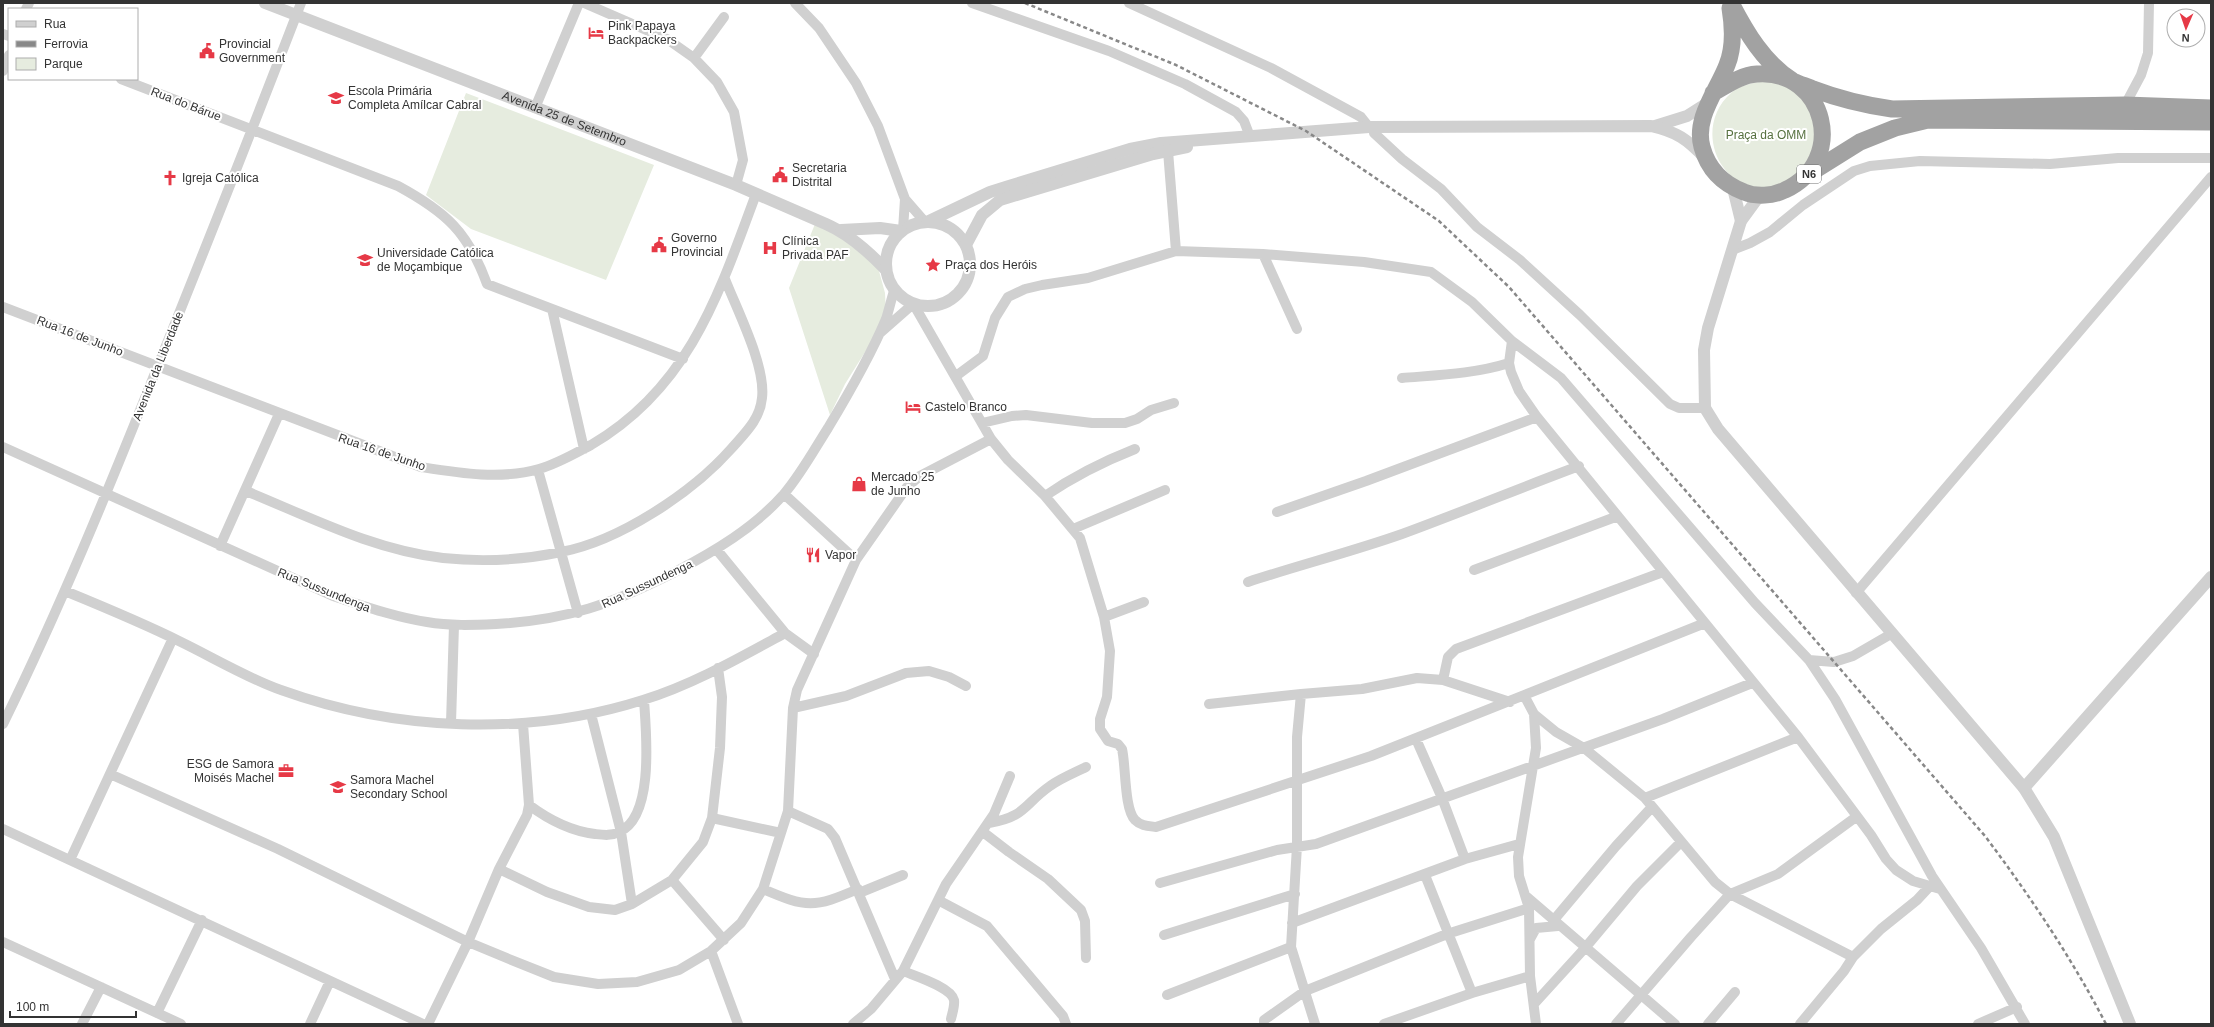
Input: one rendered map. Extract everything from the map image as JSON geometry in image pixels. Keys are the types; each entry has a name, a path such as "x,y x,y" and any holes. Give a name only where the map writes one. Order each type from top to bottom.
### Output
{"highway":[{"name":"N6","path":"1730,3 1750,37 1762,53 1793,81 1817,107 1823,123 1823,141 1819,158 1810,173"},
{"name":"N6","path":"1730,3 1733,28 1728,64 1711,97 1704,116 1701,131 1702,146 1707,160 1718,176 1733,188 1746,193 1760,195 1785,190 1796,185 1810,173 1860,142 1895,128 1928,120 2211,122"},
{"name":"N6","path":"1711,97 1743,76 1770,74 1793,81 1838,99 1892,109 2125,106 2211,108"}],"street":[{"name":"Avenida 25 de Setembro","path":"265,3 736,185 841,230 868,251 885,269"},
{"name":"Avenida da Liberdade","path":"3,724 45,638 107,493 301,3"},
{"path":"535,108 579,3"},
{"path":"584,3 667,39 694,58 717,82 734,112 743,160 736,185"},
{"path":"795,3 819,28 856,83 878,126 905,199 926,222 946,226 961,238 966,246 970,259 970,273 964,286 955,297 943,304 929,307 914,305"},
{"path":"972,3 1109,51 1186,84 1236,112 1244,121 1249,134"},
{"path":"1129,3 1271,68 1361,117 1372,130 1402,159 1441,189 1477,227 1536,275 1670,404 1679,408 1705,408"},
{"path":"2125,106 2141,75 2148,53 2149,3"},
{"path":"694,58 724,17"},
{"path":"3,71 8,58"},
{"name":"Rua do Bárue","path":"123,80 398,186 422,199 446,216 464,236 477,257 486,284 552,309"},
{"path":"966,246 982,215 1000,200 1168,151 1208,145 1419,127 1652,126 1687,116 1711,97"},
{"path":"1652,126 1678,134 1690,142 1707,160"},
{"path":"1372,130 1249,134 1161,142 1130,149 990,192 926,222 913,224 902,231 891,242 888,248 885,269 887,279 894,291 914,305 991,439 1008,460 1045,496 1080,538 1104,617 1110,651 1107,697 1100,719 1100,729 1108,740 1118,744 1122,749 1129,806 1134,820 1143,825 1156,827 1297,779 1371,756 1525,697 1705,623"},
{"path":"1168,151 1176,251"},
{"path":"1732,250 1750,243 1770,232 1804,205 1848,175 1870,166 1920,161 2050,164 2118,158 2211,158"},
{"path":"1856,593 2211,177"},
{"path":"1733,188 1741,221"},
{"name":"Rua 16 de Junho","path":"3,307 279,414 422,467 455,473 495,475 538,470 568,458 607,436 641,410 672,376 696,339 725,279 756,194"},
{"path":"1760,195 1741,221 1708,328 1704,350 1705,408 1718,429 1856,593 2024,788 2054,837 2130,1024"},
{"path":"902,231 905,199"},
{"name":"Avenida 25 de Setembro","path":"841,230 880,228 902,231"},
{"path":"956,376 983,356 995,318 1008,298 1025,289 1088,278 1176,251 1263,254 1364,262 1430,272 1472,302 1512,341 1561,378 1755,603 1809,660 1839,706 1940,889 1956,909 2025,1024"},
{"path":"1263,254 1298,329"},
{"path":"246,491 360,538 403,552 444,558 484,560 562,552 596,541 639,521 673,499 714,468 758,416 762,398 760,370 725,279"},
{"name":"Rua Sussundenga","path":"3,447 333,596 382,612 427,622 454,625 535,622 578,613 607,604 644,588 717,550 757,519 784,494 815,450 855,380 879,334 894,291"},
{"name":"Rua Sussundenga","path":"879,334 914,305"},
{"path":"552,309 683,360"},
{"path":"552,309 584,449"},
{"path":"1512,341 1509,363 1519,391 1537,417 1579,466 1752,683 1798,737 1856,817 1871,835 1886,860 1896,870 1913,881 1940,889"},
{"path":"1402,378 1476,371 1509,363"},
{"path":"982,423 1012,416 1026,415 1092,424 1125,423 1137,419 1151,410 1174,403"},
{"path":"220,546 246,491 279,414"},
{"path":"1277,512 1366,481 1537,417"},
{"path":"110,774 278,849 468,942 554,976 598,984 637,982 679,970 711,951 724,940 741,923 763,889 788,811 794,708 797,690 856,560 907,487 920,476 991,439"},
{"path":"1045,496 1082,472 1135,449"},
{"path":"1248,582 1292,567 1338,556 1579,466"},
{"path":"538,470 578,613"},
{"path":"1072,529 1165,490"},
{"path":"784,494 856,560"},
{"path":"1474,570 1618,516"},
{"path":"717,550 785,633 814,654"},
{"path":"1443,680 1448,657 1456,649 1663,572"},
{"path":"2024,788 2211,577"},
{"path":"66,590 173,638 279,690 331,706 390,717 450,723 523,724 591,714 644,700 718,668 785,633"},
{"path":"1104,617 1144,602"},
{"path":"450,723 454,625"},
{"path":"1809,660 1834,662 1853,656 1891,634"},
{"path":"70,860 173,638"},
{"path":"499,869 547,892 589,907 615,910 632,904 672,880 703,842 712,818 720,748 722,697 718,668"},
{"path":"794,708 846,696 906,673 929,671 949,677 966,686"},
{"path":"1209,704 1362,689 1417,678 1443,680 1510,702"},
{"path":"1160,883 1297,846 1316,844 1584,748 1752,683"},
{"path":"1301,694 1297,737 1297,846 1291,947 1315,1024"},
{"path":"1525,697 1534,714 1556,732 1584,748 1645,798 1715,882 1730,894 1852,957"},
{"path":"529,805 546,818 581,832 608,835 621,832 636,816 644,792 647,751 644,700"},
{"path":"591,714 621,832 632,904"},
{"path":"1534,714 1536,748 1519,844 1519,876 1527,897 1530,941 1530,976 1536,1024"},
{"path":"428,1024 468,942 499,869 527,815 529,805 523,724"},
{"path":"1645,798 1798,737"},
{"path":"1416,739 1442,798 1465,859"},
{"path":"986,828 1005,821 1018,814 1049,786 1086,767"},
{"path":"853,1024 871,1009 903,971 938,900 986,828 1010,776"},
{"path":"1530,941 1532,932 1536,928 1556,924 1616,846 1652,807"},
{"path":"788,811 828,830 835,838 895,979"},
{"path":"1616,1024 1730,894 1778,874 1856,817"},
{"path":"712,818 781,833"},
{"path":"986,828 1009,852 1048,879 1081,910 1085,921 1086,958"},
{"path":"3,829 202,920 423,1024"},
{"path":"1534,1004 1585,948 1637,886 1681,842"},
{"path":"1292,923 1465,859 1519,844"},
{"path":"763,889 793,902 805,905 816,904 835,899 902,875"},
{"path":"1425,875 1447,934 1472,993"},
{"path":"672,880 724,940"},
{"path":"1800,1024 1844,972 1852,957 1881,928 1917,900 1930,886"},
{"path":"1164,935 1295,894"},
{"path":"1527,897 1556,924 1675,1024"},
{"path":"938,900 991,929 1063,1016 1066,1024"},
{"path":"1261,1023 1305,991 1447,934 1528,908"},
{"path":"157,1013 202,920"},
{"path":"3,942 181,1024"},
{"path":"1167,995 1291,947"},
{"path":"711,951 738,1024"},
{"path":"903,971 939,986 952,995 954,1001 951,1019"},
{"path":"1384,1024 1472,993 1530,976"},
{"path":"310,1024 330,981"},
{"path":"82,1024 101,987"},
{"path":"1708,1024 1735,992"},
{"path":"1978,1024 2016,1007"}],"green space":[{"name":"Praça da OMM","path":"1765,81 1783,83 1811,104 1821,139 1792,183 1774,187 1756,188 1741,183 1729,174 1720,162 1714,148 1712,134 1714,119 1721,105 1731,93 1743,86"},
{"path":"466,93 654,165 606,280 471,229 426,195"},
{"path":"815,224 858,244 879,271 885,293 886,314 882,325 845,384 830,415 789,288"}],"railway":[{"path":"1025,3 1176,65 1306,131 1439,221 1509,287 1985,836 2049,927 2079,975 2106,1024"}],"place":[{"name":"Pink Papaya Backpackers","path":"596,33"},
{"name":"Provincial Government","path":"207,51"},
{"name":"Escola Primária Completa Amílcar Cabral","path":"336,98"},
{"name":"Secretaria Distrital","path":"780,175"},
{"name":"Igreja Católica","path":"170,178"},
{"name":"Governo Provincial","path":"659,245"},
{"name":"Clínica Privada PAF","path":"770,248"},
{"name":"Universidade Católica de Moçambique","path":"365,260"},
{"name":"Praça dos Heróis","path":"933,265"},
{"name":"Castelo Branco","path":"913,407"},
{"name":"Mercado 25 de Junho","path":"859,484"},
{"name":"Vapor","path":"813,555"},
{"name":"ESG de Samora Moisés Machel","path":"286,771"},
{"name":"Samora Machel Secondary School","path":"338,787"}]}
